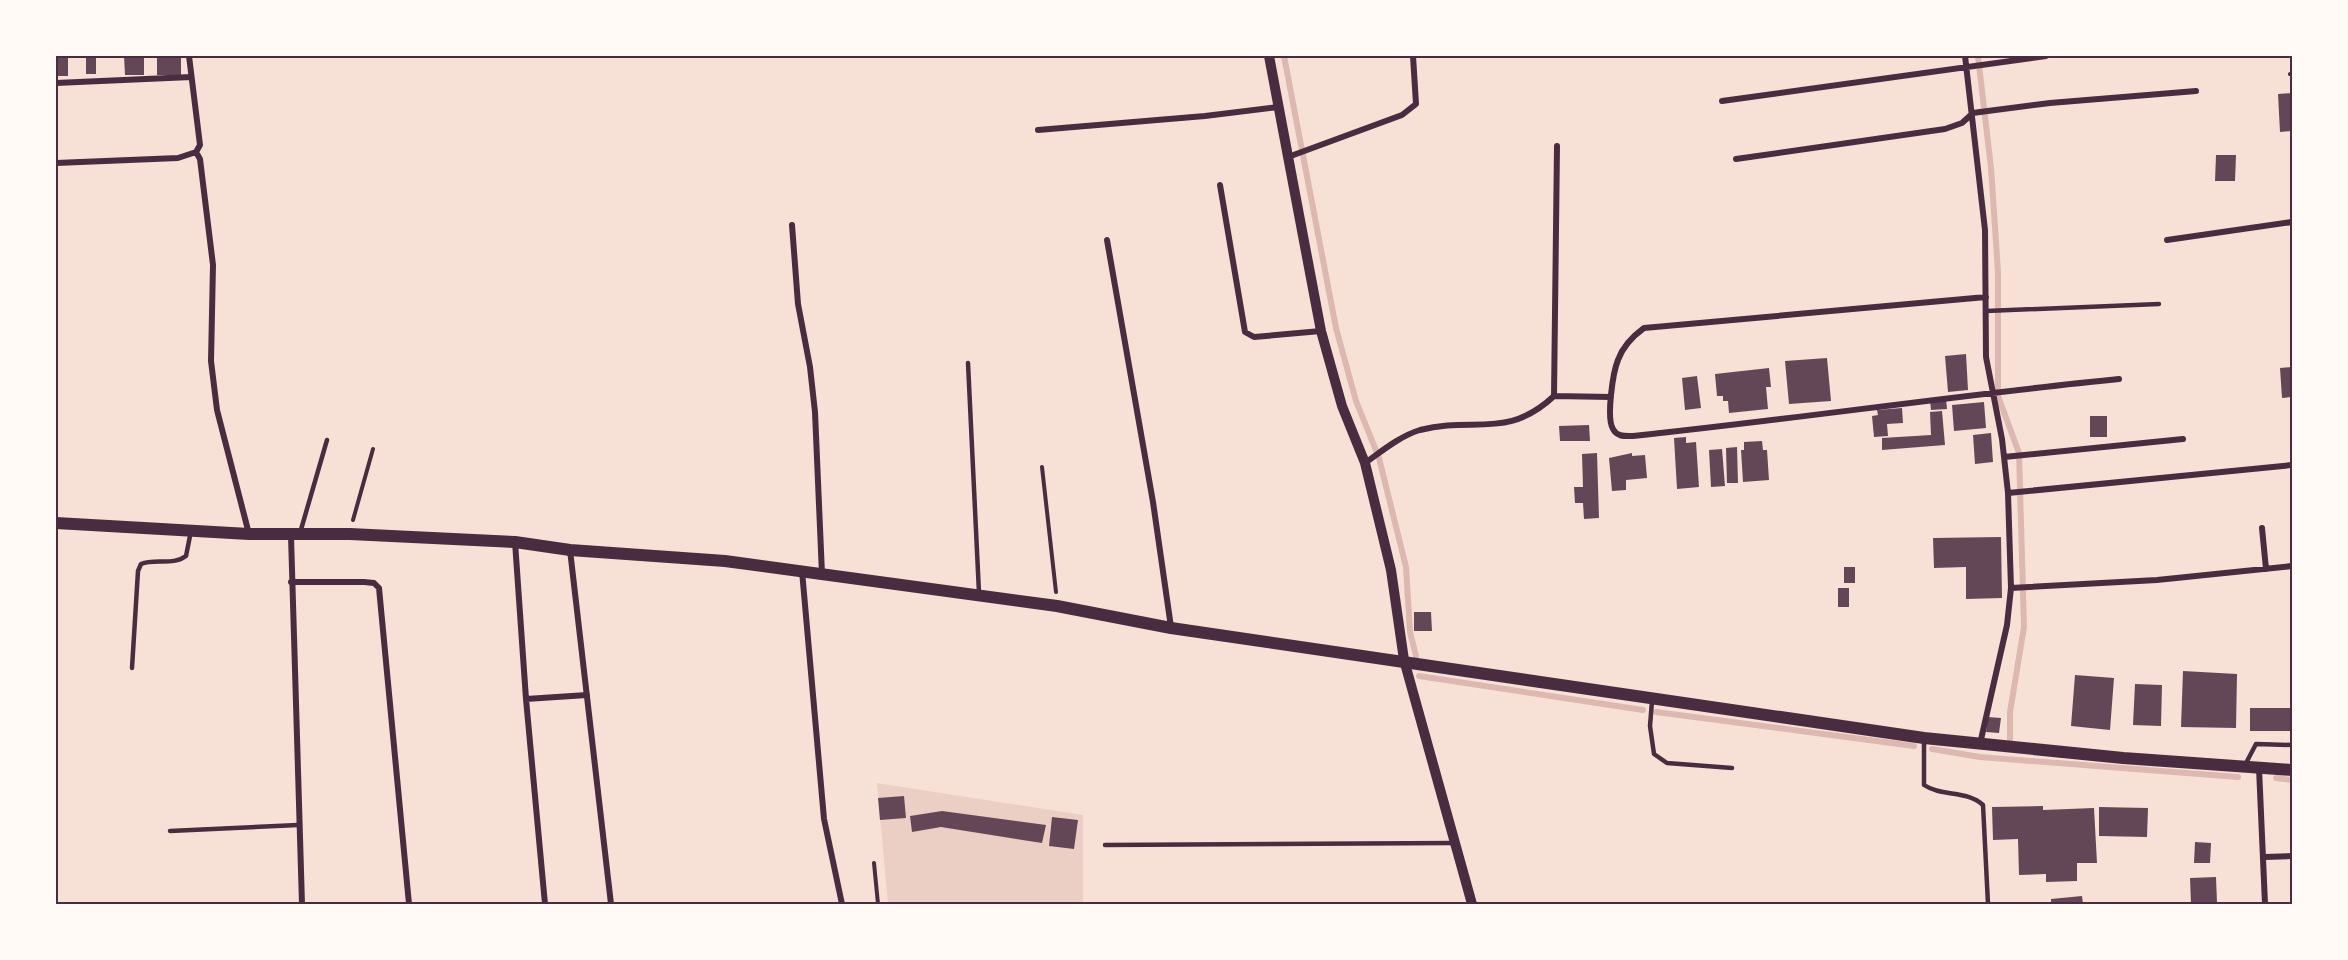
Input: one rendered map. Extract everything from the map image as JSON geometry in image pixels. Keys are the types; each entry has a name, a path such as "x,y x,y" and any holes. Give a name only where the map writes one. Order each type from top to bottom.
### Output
{"main road":[{"path":"56,523 295,536 350,534 515,542 570,550 622,552 802,570 1057,606 1171,628 1404,660 1652,700 1924,738 2292,770"}],"street":[{"path":"56,163 178,159 196,152 200,145 189,56"},
{"path":"1269,56 1278,107 1293,155 1321,331 1342,406 1367,461 1391,570 1404,660 1453,843 1472,904"},
{"path":"1293,155 1402,115 1416,104 1413,56"},
{"path":"1965,56 1976,113 1984,230 1986,357 2011,493 2011,588 2007,625 1980,744"},
{"path":"1722,101 2046,56"},
{"path":"56,83 191,77"},
{"path":"1736,159 1945,129 1962,123 1976,113 1991,110 2196,91"},
{"path":"1038,130 1195,117 1278,107"},
{"path":"1554,396 1557,146"},
{"path":"196,152 200,159 213,265 211,361 217,410 249,534"},
{"path":"1220,185 1245,332 1254,337 1321,331"},
{"path":"2167,240 2292,222"},
{"path":"792,225 798,304 810,367 815,412 822,574"},
{"path":"1107,240 1153,502 1171,628"},
{"path":"1986,297 1644,328 1631,337 1617,360 1611,397 1610,420 1613,429 1620,435 1634,436 1797,419 1994,391 2119,379"},
{"path":"1367,461 1419,431 1508,424 1523,419 1554,396 1611,397"},
{"path":"2004,457 2183,439"},
{"path":"2011,493 2292,465"},
{"path":"2262,528 2266,569"},
{"path":"295,536 291,582 302,904"},
{"path":"515,542 526,699 545,904"},
{"path":"570,550 611,904"},
{"path":"2011,588 2157,580 2292,566"},
{"path":"802,570 824,819 842,904"},
{"path":"291,582 364,582 374,583 379,588 409,904"},
{"path":"526,699 587,695"},
{"path":"2259,767 2265,857 2265,904"},
{"path":"2265,857 2292,856"}],"lane":[{"path":"1986,311 2159,304"},
{"path":"968,363 980,596"},
{"path":"295,536 327,440"},
{"path":"132,669 138,571 141,564 147,561 180,560 186,556 191,531"},
{"path":"1652,700 1650,726 1654,754 1667,763 1732,768"},
{"path":"1924,738 1924,785 1933,790 1975,798 1983,805 1988,904"},
{"path":"2244,766 2256,744 2292,745"},
{"path":"170,831 298,825"},
{"path":"1105,845 1453,843"}],"path":[{"path":"350,534 373,449"},
{"path":"1042,467 1057,606"},
{"path":"874,863 878,904"}],"shaded area":[{"path":"877,783 1083,815 1083,904 888,904"}],"building":[{"path":"56,56 68,56 68,76 56,76"},
{"path":"86,56 96,56 96,74 86,74"},
{"path":"124,56 144,56 144,75 125,75"},
{"path":"157,56 181,56 181,75 157,75"},
{"path":"2292,93 2292,131 2280,132 2278,94"},
{"path":"2216,155 2236,155 2235,181 2215,181"},
{"path":"1966,354 1968,390 1948,392 1945,356"},
{"path":"1827,358 1831,401 1789,404 1785,361"},
{"path":"2292,367 2292,397 2282,398 2280,368"},
{"path":"1769,368 1771,387 1766,387 1768,409 1729,413 1728,401 1723,401 1723,396 1717,396 1715,374"},
{"path":"1697,376 1701,408 1685,410 1682,378"},
{"path":"1946,399 1947,409 1931,410 1930,400"},
{"path":"1984,402 1986,428 1954,431 1952,405"},
{"path":"1902,408 1903,423 1887,424 1888,436 1874,437 1872,416 1878,415 1877,410"},
{"path":"1942,411 1945,445 1882,450 1882,438 1931,435 1930,412"},
{"path":"2090,416 2107,416 2107,437 2090,437"},
{"path":"1589,425 1590,441 1560,441 1559,426"},
{"path":"1991,433 1993,462 1975,464 1973,435"},
{"path":"1686,437 1686,443 1696,442 1699,487 1677,489 1674,438"},
{"path":"1762,441 1763,450 1767,450 1769,480 1743,482 1741,450 1744,450 1744,442"},
{"path":"1737,447 1738,483 1727,483 1726,448"},
{"path":"1722,449 1725,486 1711,487 1709,450"},
{"path":"1597,453 1599,518 1584,519 1583,503 1575,503 1574,487 1583,487 1582,454"},
{"path":"1632,453 1632,456 1645,455 1647,478 1626,480 1626,490 1612,491 1609,458"},
{"path":"2001,537 2002,598 1966,599 1966,567 1934,568 1933,538"},
{"path":"1844,567 1855,567 1855,583 1844,583"},
{"path":"1838,588 1849,588 1849,607 1838,607"},
{"path":"1414,612 1431,612 1432,631 1414,631"},
{"path":"2183,671 2237,674 2236,728 2181,727"},
{"path":"2075,675 2114,678 2110,730 2071,726"},
{"path":"2135,684 2162,685 2161,726 2133,725"},
{"path":"2250,708 2292,708 2292,731 2250,731"},
{"path":"1988,717 2001,718 1999,733 1986,732"},
{"path":"904,796 906,818 880,820 878,798"},
{"path":"2043,806 2043,810 2094,808 2097,863 2077,863 2077,881 2046,882 2046,874 2019,875 2018,839 1993,840 1992,807"},
{"path":"2099,807 2148,808 2147,837 2099,836"},
{"path":"942,811 1046,825 1042,843 941,827 912,832 910,816"},
{"path":"1052,817 1078,820 1074,849 1049,846"},
{"path":"2195,842 2211,843 2210,863 2194,863"},
{"path":"2216,877 2217,903 2191,904 2190,878"},
{"path":"2082,896 2083,904 2051,904 2051,899"}],"waterway":[{"path":"1284,56 1336,328 1356,401 1379,458 1406,567 1410,632 1416,656"},
{"path":"1978,56 1991,168 1998,272 1998,396 2019,453 2024,627 2010,712 2010,739"},
{"path":"1419,676 1643,710"},
{"path":"1656,712 1914,746"},
{"path":"1932,749 1980,757 2238,777"},
{"path":"2276,778 2292,780"}]}
